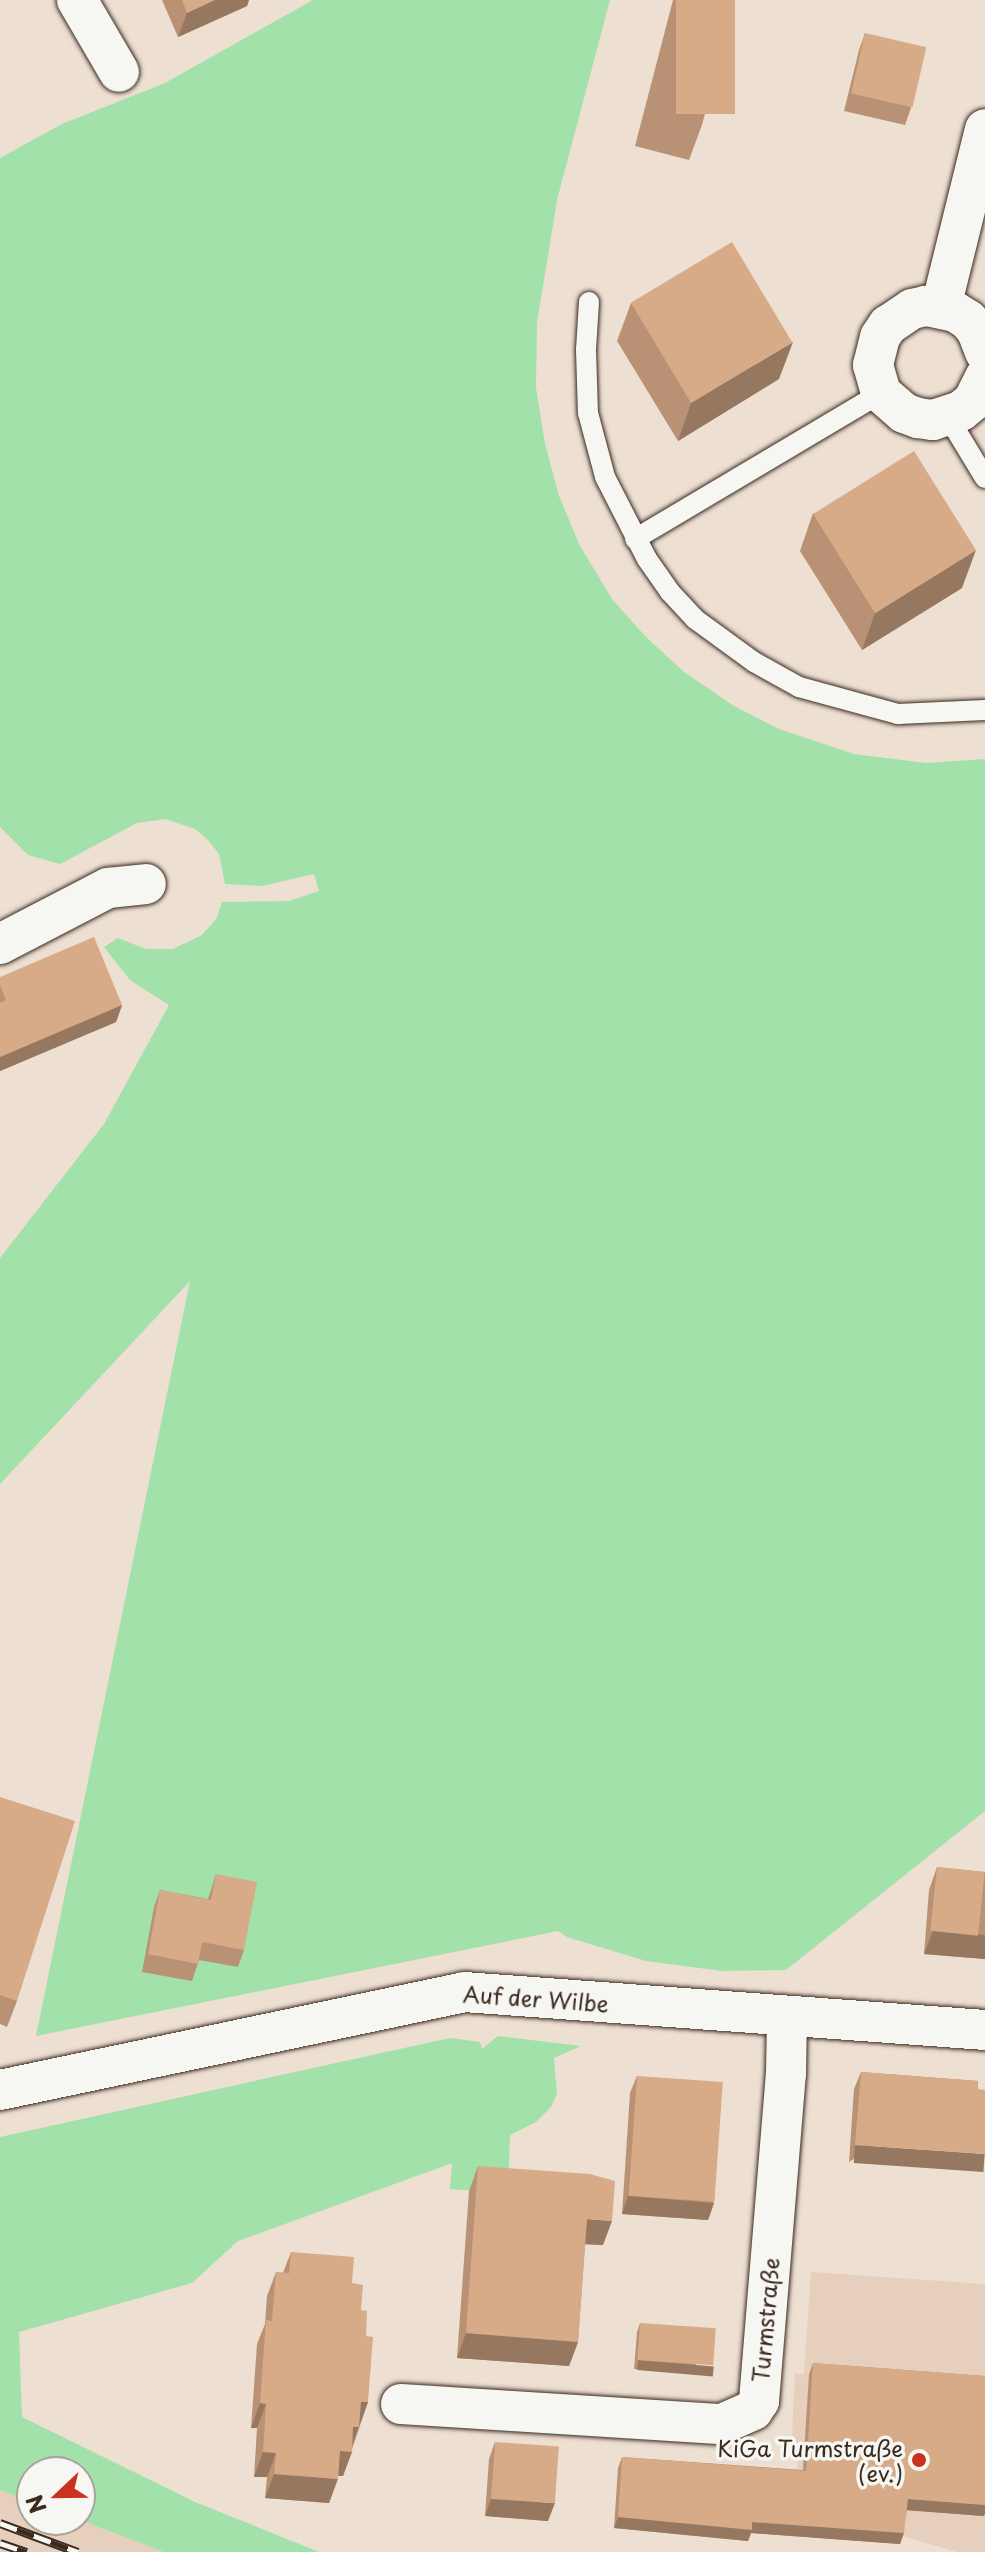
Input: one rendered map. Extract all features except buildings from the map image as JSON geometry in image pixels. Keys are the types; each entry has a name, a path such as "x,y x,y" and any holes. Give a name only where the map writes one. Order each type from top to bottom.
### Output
{"street":[{"path":"77,0 119,72"},
{"path":"941,307 985,129"},
{"path":"985,352 977,331 968,320 941,307 912,309 888,325 880,337 873,365 881,393 904,413 918,418 948,417 973,401 985,377"},
{"path":"0,944 108,888 146,884"},
{"name":"Auf der Wilbe","path":"0,2090 464,1992 985,2030"},
{"name":"Turmstraße","path":"401,2404 722,2424 753,2410 759,2401 786,2074 787,2016"}],"lane":[{"path":"589,302 586,350 588,413 605,477 635,539 670,592 695,619 754,662 799,687 898,714 985,710"},
{"path":"635,539 881,393"},
{"path":"948,417 985,478"}],"shaded area":[{"path":"811,2272 985,2284 985,2552 957,2552 902,2536 900,2544 847,2540 795,2502 798,2456 791,2455 795,2373 804,2374"},
{"path":"0,2490 16,2496 16,2536 96,2536 96,2526 164,2552 0,2552"}],"green space":[{"path":"313,0 610,0 557,200 537,323 536,388 545,444 559,496 580,546 612,599 646,637 684,672 734,706 779,729 854,754 926,763 985,759 985,1811 786,1970 722,1971 646,1961 567,1937 558,1931 36,2036 190,1281 0,1484 0,1258 104,1124 169,1005 130,980 104,947 118,938 146,949 173,949 202,935 217,918 222,902 289,901 319,891 314,874 262,886 225,884 219,854 208,840 195,829 166,819 137,823 60,864 28,855 0,827 0,158 62,124 165,83"},
{"path":"498,2036 581,2046 554,2058 557,2094 551,2107 536,2122 510,2135 508,2193 450,2189 452,2163 238,2241 192,2283 19,2332 22,2417 195,2502 319,2552 164,2552 96,2526 96,2456 16,2456 16,2496 0,2490 0,2137 450,2038 480,2042 482,2049"}],"railway":[{"path":"0,2523 78,2552"},
{"path":"0,2543 26,2552"}],"place":[{"name":"KiGa Turmstraße (ev.)","path":"919,2460"}]}
